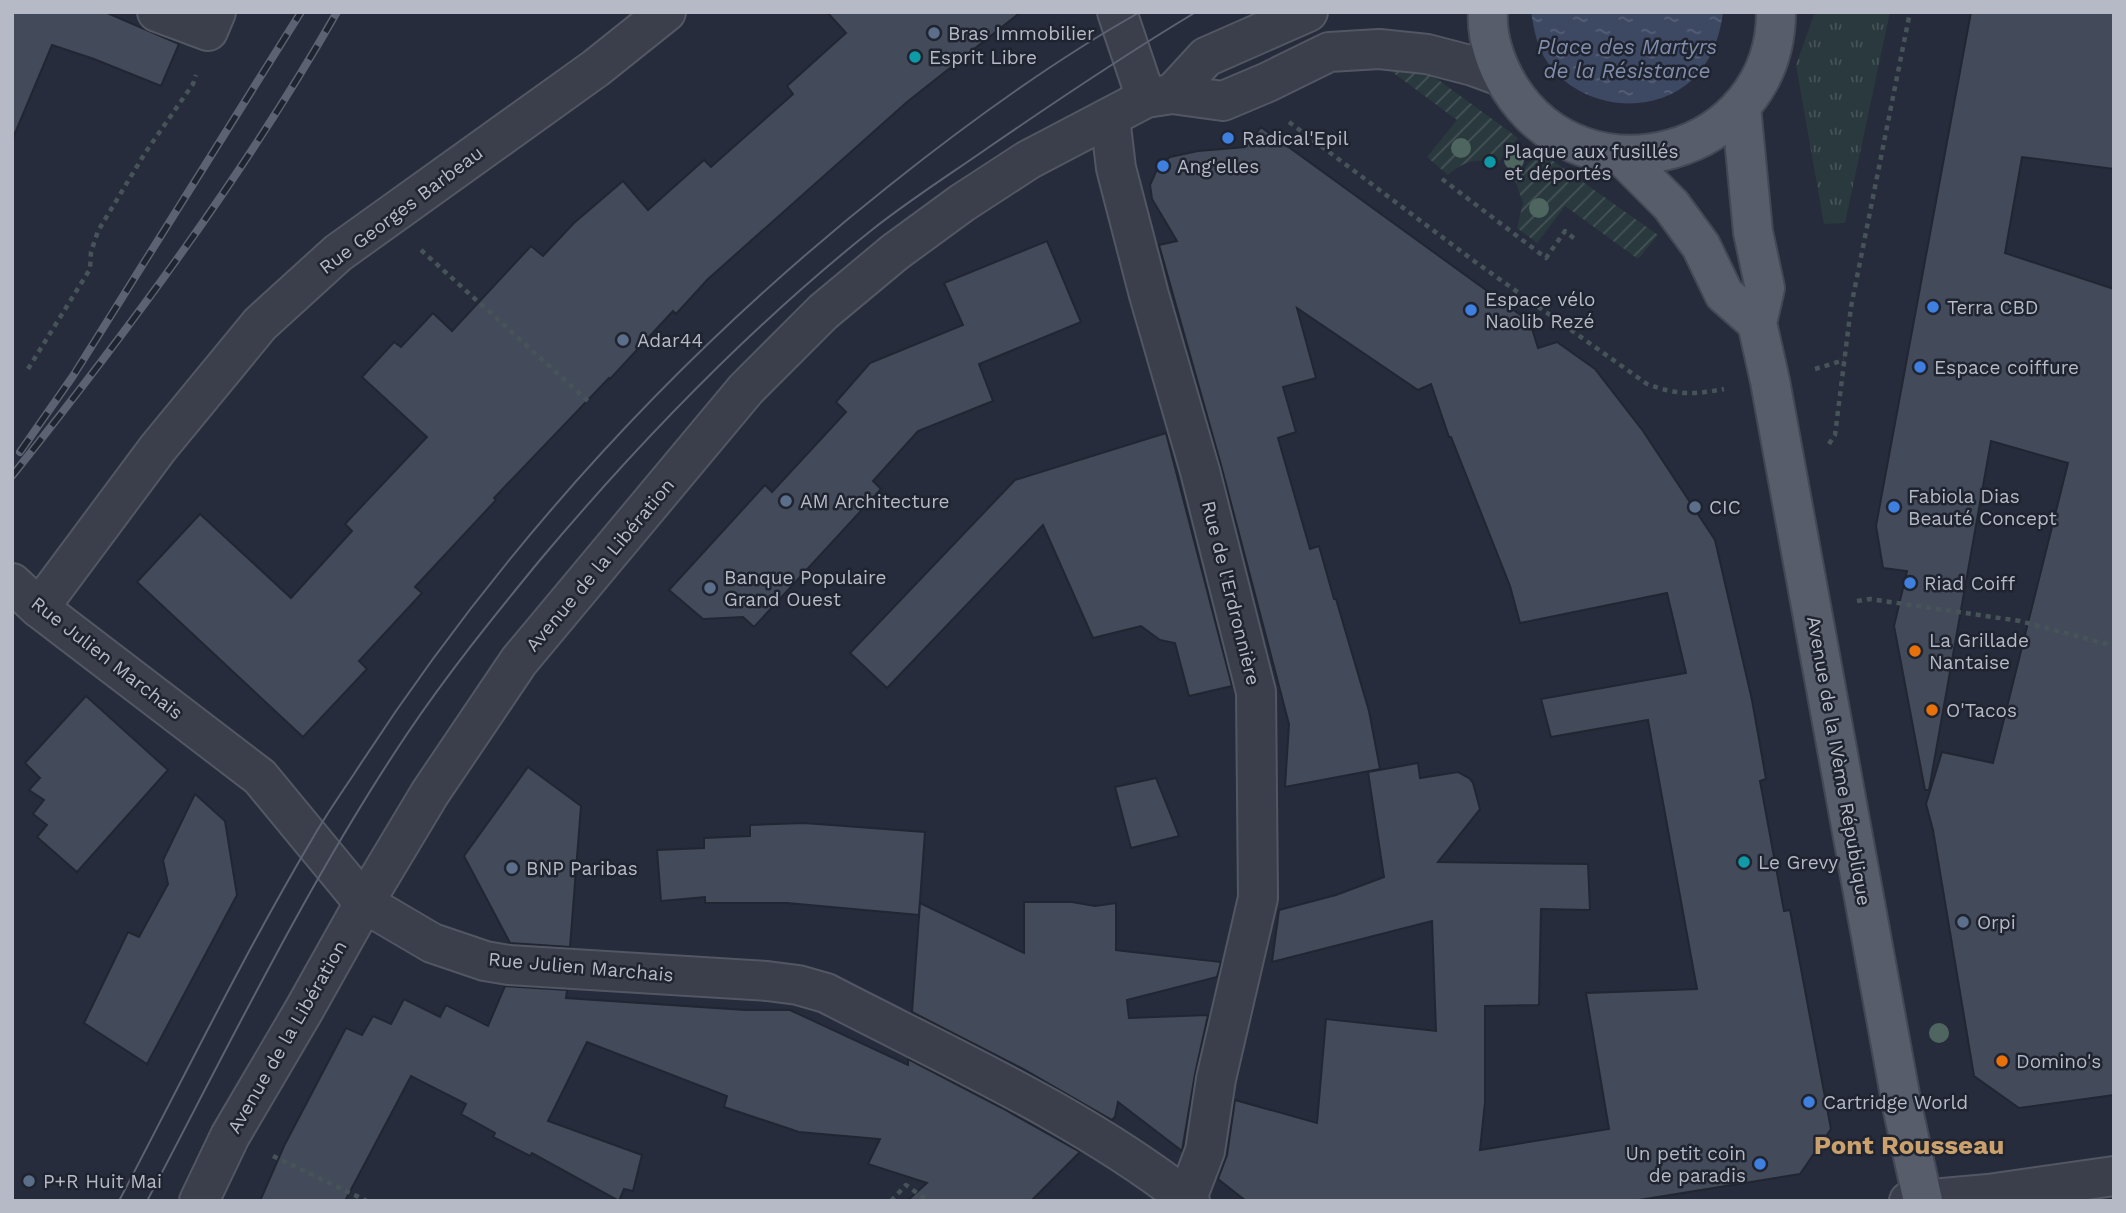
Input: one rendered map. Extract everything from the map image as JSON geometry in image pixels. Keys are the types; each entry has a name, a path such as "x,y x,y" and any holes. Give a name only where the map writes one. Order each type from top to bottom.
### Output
{"main road":[{"path":"1488,12 1492,48 1503,77 1519,102 1540,123 1564,139 1592,150 1622,156 1644,156 1688,145 1717,128 1741,106 1759,81 1770,54 1776,12"},
{"name":"Avenue de la IVème République","path":"1741,106 1753,232 1765,289 1757,323 1770,381 1918,1200"},
{"path":"1622,156 1671,205 1701,246 1724,295 1757,323"}],"street":[{"path":"157,12 212,21"},
{"name":"Rue Georges Barbeau","path":"25,595 158,448 260,324 338,253 596,68 666,12"},
{"path":"1117,12 1159,96 1223,101 1329,52 1379,49 1427,54 1503,77"},
{"name":"Avenue de la Libération","path":"199,1201 230,1136 430,793 519,661 746,389 823,313 895,252 962,203 1028,160 1159,96 1206,57 1308,12"},
{"name":"Rue de l'Erdronnière","path":"1110,118 1116,168 1149,295 1200,471 1255,692 1258,898 1216,1079 1205,1151 1188,1199"},
{"name":"Rue Julien Marchais","path":"25,595 260,777 364,903 432,943 485,961 509,965 767,981 798,985 826,993 1048,1108 1119,1149 1144,1187 1188,1199"},
{"path":"1918,1200 1988,1194 2114,1176"}],"path":[{"path":"1844,360 1851,307 1910,12"},
{"path":"28,369 90,269 91,252 98,231 145,153 193,84 212,21"},
{"path":"1254,88 1261,102 1475,261 1647,384 1671,393 1694,395 1770,381"},
{"path":"1442,179 1546,258 1565,231 1577,240"},
{"path":"418,247 589,402"},
{"path":"1811,608 1870,599 2020,621 2114,646"},
{"path":"230,1136 367,1201"},
{"path":"891,1201 906,1185 928,1201"}],"green space":[{"path":"1815,12 1890,12 1845,223 1824,224 1796,65"},
{"path":"1384,66 1429,73 1518,138 1497,164 1471,162 1459,166 1448,175 1427,157 1457,120"},
{"path":"1539,151 1658,235 1638,259 1565,206 1537,243 1517,228 1523,203 1515,180"}],"water":[{"name":"Place des Martyrs de la Résistance","path":"1531,12 1723,12 1714,49 1692,80 1675,92 1656,100 1616,103 1578,90 1562,78 1541,51"}],"building":[{"path":"12,12 105,12 179,44 161,86 52,45 13,138"},
{"path":"827,12 1021,12 907,102 708,279 676,314 673,311 494,498 496,500 415,587 422,593 359,661 367,669 303,737 137,582 200,514 291,598 352,531 345,524 427,437 362,377 394,342 401,347 433,313 452,331 531,246 543,256 574,223 623,181 648,210 704,160 711,167 793,94 787,86 846,33"},
{"path":"1971,12 2114,12 2114,169 2022,157 2005,253 2114,289 2114,1095 2019,1108 1974,1076 1933,830 1926,804 1942,752 1993,763 2068,463 1991,441 1929,790 1925,790 1894,626 1907,571 1883,568 1876,526"},
{"path":"1261,127 1530,322 1538,348 1557,342 1595,369 1643,431 1715,540 1752,700 1766,779 1760,781 1784,911 1790,910 1831,1129 1800,1174 1633,1201 1246,1201 1218,1179 1227,1155 1235,1100 1317,1123 1326,1019 1436,1031 1432,921 1272,962 1279,910 1336,895 1384,877 1368,772 1418,763 1420,778 1458,772 1473,783 1480,809 1438,862 1588,864 1590,910 1541,909 1539,1005 1485,1006 1485,1102 1480,1150 1609,1129 1586,993 1697,989 1648,720 1551,737 1541,699 1686,673 1667,593 1520,623 1510,586 1449,437 1431,384 1418,390 1297,308 1316,378 1283,387 1296,432 1278,438 1310,549 1319,546 1336,599 1369,711 1380,769 1285,787 1289,724 1221,465 1159,245 1177,241 1152,199 1150,185 1158,167 1170,157 1198,151 1245,147"},
{"path":"1047,241 1081,322 979,364 993,401 918,431 873,481 881,489 754,627 743,617 703,619 669,590 765,485 772,492 846,412 836,402 870,363 963,325 944,283"},
{"path":"1166,433 1232,686 1189,696 1175,643 1160,640 1141,626 1093,638 1043,525 887,688 850,653 1015,480"},
{"path":"86,696 168,770 77,872 37,837 47,825 33,814 44,800 29,790 40,778 25,763"},
{"path":"528,767 581,806 570,947 510,943 464,856"},
{"path":"1156,778 1179,836 1131,848 1115,787"},
{"path":"195,794 225,821 237,895 147,1064 84,1023 128,932 139,937 168,884 163,860"},
{"path":"804,823 925,832 919,915 787,903 705,903 705,897 661,901 657,850 704,848 704,838 750,836 750,825"},
{"path":"1024,902 1072,902 1095,906 1116,903 1116,950 1221,962 1217,977 1127,1000 1129,1018 1208,1015 1182,1151 1118,1102 1112,1120 1023,1069 912,1012 920,903 1024,953"},
{"path":"505,986 567,990 566,998 745,1010 790,1010 908,1065 908,1059 1080,1152 1031,1201 907,1201 927,1183 868,1164 880,1139 799,1132 724,1107 727,1096 587,1042 548,1121 642,1155 633,1191 624,1189 619,1201 532,1153 530,1156 493,1137 495,1133 461,1114 466,1104 411,1076 345,1201 260,1201 284,1146 346,1028 362,1035 373,1016 391,1024 404,999 440,1017 446,1005 488,1026"}],"tram line":[{"path":"119,1201 237,975 321,824 411,690 470,609 532,532 666,385 812,249 980,116 1074,51 1140,12"},
{"path":"147,1201 303,905 371,790 455,667 578,515 657,428 740,345 873,229 1042,111 1196,12"}],"railway":[{"path":"20,452 73,376 301,12"},
{"path":"12,476 184,250 263,133 337,12"}],"place":[{"name":"Bras Immobilier","path":"934,33"},
{"name":"Esprit Libre","path":"915,57"},
{"name":"Radical'Epil","path":"1228,138"},
{"name":"Plaque aux fusillés et déportés","path":"1490,162"},
{"name":"Ang'elles","path":"1163,166"},
{"name":"Terra CBD","path":"1933,307"},
{"name":"Espace vélo Naolib Rezé","path":"1471,310"},
{"name":"Adar44","path":"623,340"},
{"name":"Espace coiffure","path":"1920,367"},
{"name":"AM Architecture","path":"786,501"},
{"name":"CIC","path":"1695,507"},
{"name":"Fabiola Dias Beauté Concept","path":"1894,507"},
{"name":"Riad Coiff","path":"1910,583"},
{"name":"Banque Populaire Grand Ouest","path":"710,588"},
{"name":"La Grillade Nantaise","path":"1915,651"},
{"name":"O'Tacos","path":"1932,710"},
{"name":"Le Grevy","path":"1744,862"},
{"name":"BNP Paribas","path":"512,868"},
{"name":"Orpi","path":"1963,922"},
{"name":"Domino's","path":"2002,1061"},
{"name":"Cartridge World","path":"1809,1102"},
{"name":"Un petit coin de paradis","path":"1760,1164"},
{"name":"P+R Huit Mai","path":"29,1181"}],"district":[{"name":"Pont Rousseau","path":"1909,1145"}]}
